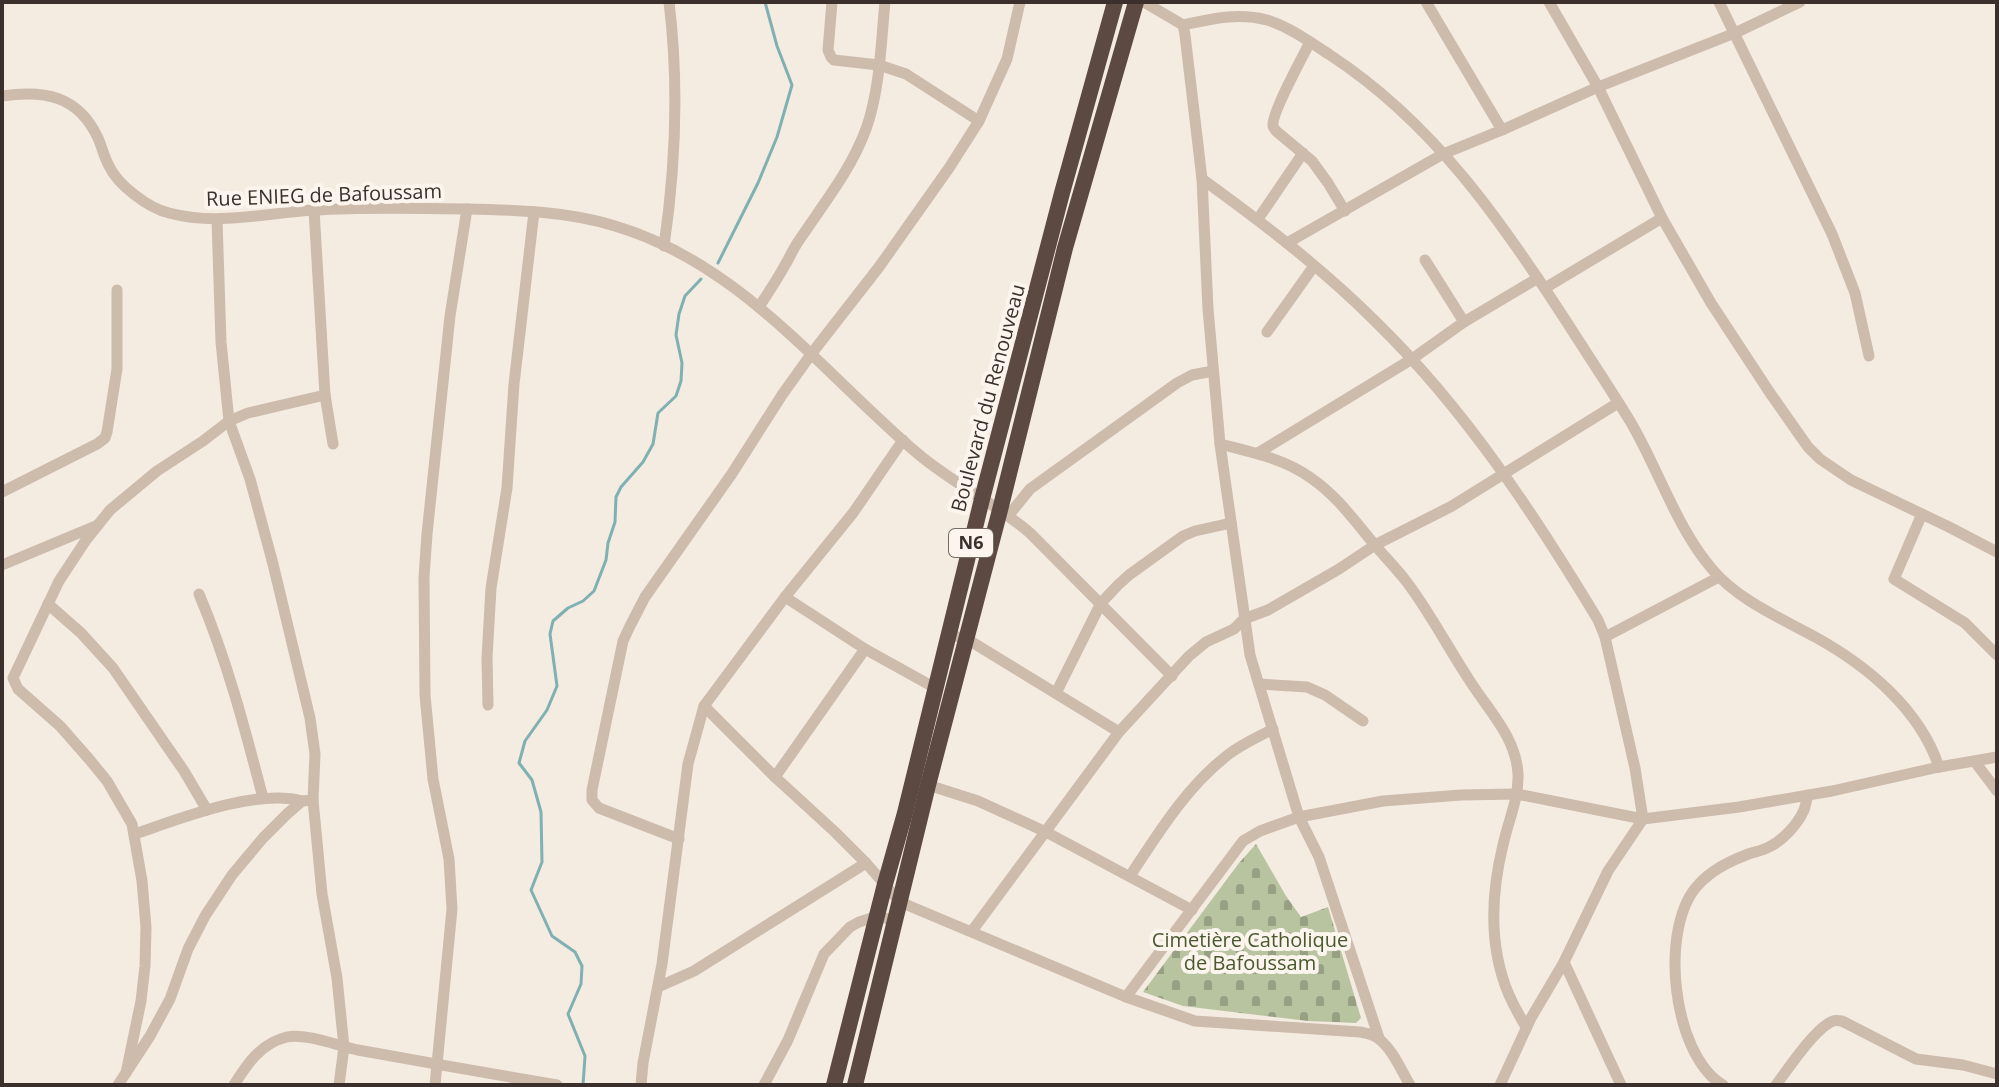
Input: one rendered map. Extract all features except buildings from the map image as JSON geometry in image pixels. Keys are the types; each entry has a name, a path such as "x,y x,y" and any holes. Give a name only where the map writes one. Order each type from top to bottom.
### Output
{"highway":[{"name":"Boulevard du Renouveau","path":"855,1085 967,639 1057,246 1062,193 1115,2"},
{"name":"Boulevard du Renouveau","path":"1057,246 1078,200 1136,2"},
{"path":"1062,193 1078,200"},
{"name":"Boulevard du Renouveau","path":"834,1085 950,635 995,507"}],"street":[{"path":"664,246 676,109 669,2"},
{"path":"832,2 828,50 831,57 838,62 879,65 906,74 979,121"},
{"path":"759,307 797,242 834,193 855,156 867,126 879,65 885,2"},
{"path":"679,839 599,808 592,800 623,641 645,597 731,475 758,431 812,353 879,267 979,121 1007,59 1020,2"},
{"path":"1144,2 1183,25 1214,18 1249,17 1285,27 1344,64 1393,102 1478,192 1541,283 1631,424 1711,568 1762,609 1849,657 1869,673 1902,704 1933,750 1939,767"},
{"path":"1426,2 1502,130"},
{"path":"1549,2 1598,87 1662,218 1719,315 1808,447 1851,480 1997,552"},
{"path":"1719,2 1832,234 1855,293 1869,356"},
{"path":"1287,243 1443,154 1598,87 1735,33 1800,2"},
{"path":"1183,25 1202,179 1220,444 1250,655 1299,817 1319,857 1379,1038 1410,1085"},
{"path":"1310,42 1273,122 1276,131 1312,161 1345,211"},
{"name":"Rue ENIEG de Bafoussam","path":"2,96 29,92 56,97 78,108 90,122 118,180 138,198 167,213 217,220 314,210 534,212 615,226 664,246 714,272 759,307 934,467 1030,533 1172,676"},
{"path":"1258,219 1303,153"},
{"path":"1202,179 1258,219 1349,295 1412,359 1526,504 1591,608 1605,637 1635,768 1643,819 1608,871 1564,962 1526,1027 1500,1085"},
{"path":"435,1085 452,909 449,859 433,779 425,695 424,577 448,332 467,209"},
{"path":"314,210 325,395 333,444"},
{"path":"488,705 491,588 507,488 514,384 534,212"},
{"path":"1258,453 1412,359 1464,322 1662,218"},
{"path":"118,1085 170,999 188,949 205,916 255,847 307,800 315,778 310,718 273,564 250,479 229,421 221,342 217,220"},
{"path":"1425,260 1464,322"},
{"path":"1267,332 1314,266"},
{"path":"2,492 105,438 117,369 117,290"},
{"path":"995,507 1030,489 1177,383 1192,375 1213,371"},
{"path":"126,1073 145,966 146,927 135,834 128,814 107,781 60,726 18,689 13,678 59,581 86,540 127,494 229,421 248,413 325,395"},
{"path":"972,931 1119,732 1189,656 1206,642 1234,629 1244,619 1268,610 1375,545 1452,506 1618,403"},
{"path":"641,1085 658,987 688,764 704,706 785,597 853,513 903,440"},
{"path":"1220,444 1258,453 1301,471 1347,509 1405,579 1507,735 1515,755 1517,794 1498,869 1494,929 1496,950 1509,996 1526,1027"},
{"path":"1922,514 1894,579 1965,623 1997,655"},
{"path":"1056,693 1101,603 1129,575 1175,541 1195,531 1231,523"},
{"path":"2,565 100,524"},
{"path":"1605,637 1719,577"},
{"path":"199,594 214,630 245,728 263,798"},
{"path":"785,597 865,649 937,689"},
{"path":"48,604 81,633 113,668 207,810"},
{"path":"950,635 967,639 1119,732"},
{"path":"775,777 865,649"},
{"path":"1259,684 1307,687 1325,695 1363,721"},
{"path":"704,706 835,832 900,902 1126,997 1195,1021 1360,1032 1379,1038"},
{"path":"1130,876 1166,822 1205,774 1232,752 1273,729"},
{"path":"1126,997 1243,841 1260,831 1299,817 1383,801 1517,794 1643,819 1808,795 1997,757"},
{"path":"1975,762 1997,791"},
{"path":"928,785 978,801 1046,832 1192,910"},
{"path":"1723,1085 1704,1068 1679,1010 1675,962 1681,919 1697,886 1707,877 1736,859 1769,847 1787,833 1804,812 1808,795"},
{"path":"135,834 207,810 263,798 307,800"},
{"path":"307,800 337,978 344,1047 339,1085"},
{"path":"658,987 694,971 866,863"},
{"path":"764,1085 788,1040 824,954 850,927 866,918 878,916 895,921"},
{"path":"1564,962 1619,1082 1605,1085"},
{"path":"1776,1085 1809,1043 1835,1020 1916,1059 1963,1065 1997,1074"},
{"path":"234,1085 255,1055 266,1046 286,1037 304,1037 557,1085"}],"green space":[{"name":"Cimetière Catholique de Bafoussam","path":"1256,844 1301,917 1328,907 1361,1018 1356,1023 1308,1021 1183,1006 1143,992"}],"waterway":[{"path":"718,263 758,183 777,137 792,85 765,2"},
{"path":"583,1085 585,1056 568,1014 581,984 582,966 575,952 552,936 531,890 542,862 541,812 532,780 519,763 525,741 547,710 557,686 550,634 553,621 594,591 606,560 615,522 616,497 653,444 658,413 676,396 682,363 676,335 679,314 685,296 701,279"}]}
